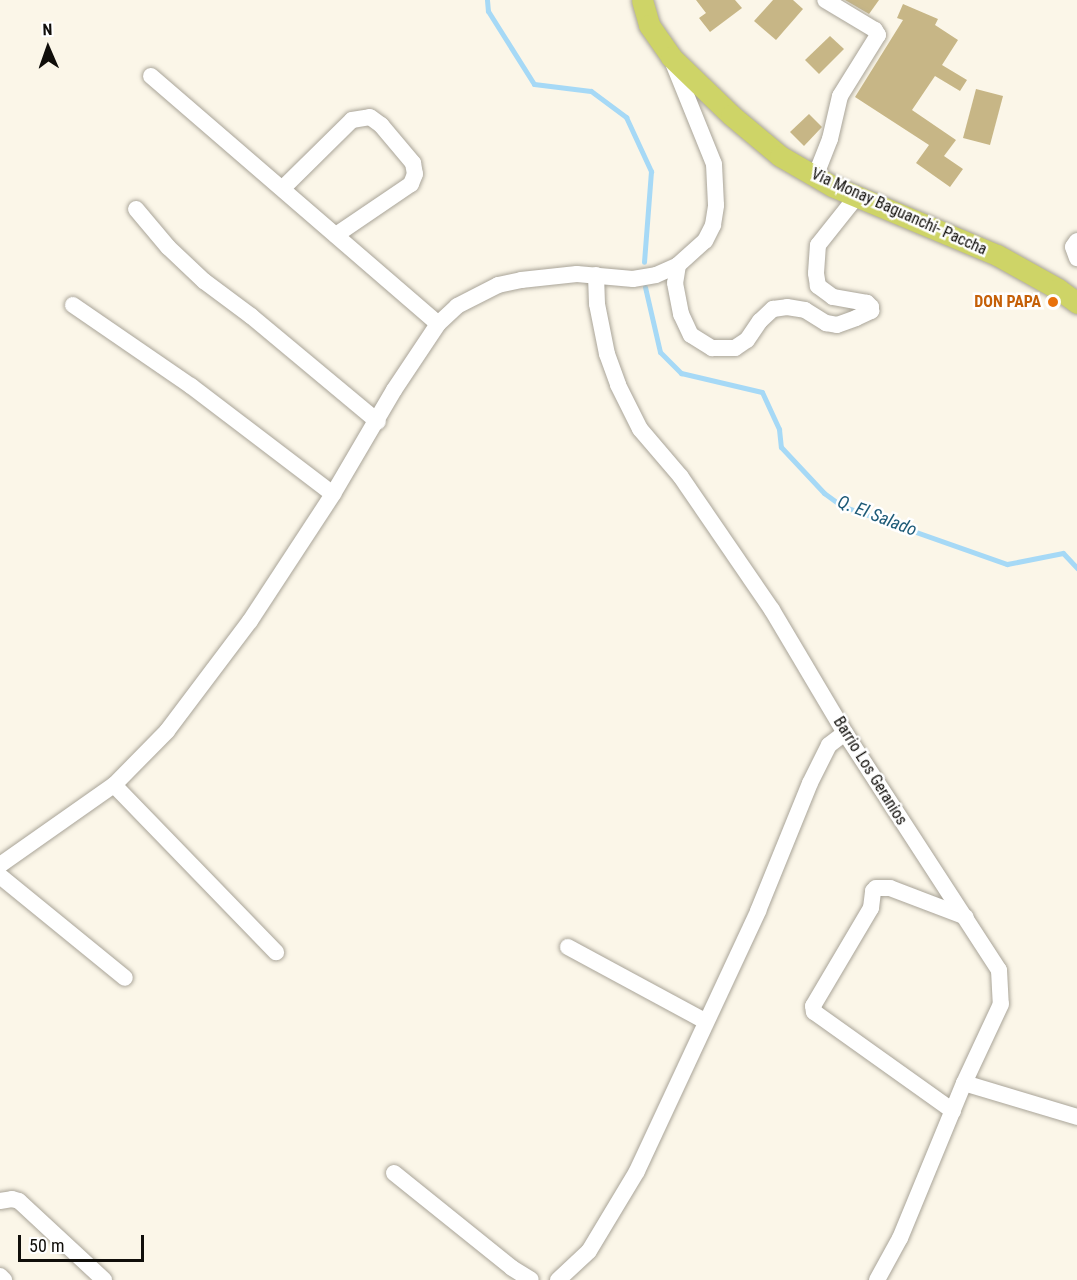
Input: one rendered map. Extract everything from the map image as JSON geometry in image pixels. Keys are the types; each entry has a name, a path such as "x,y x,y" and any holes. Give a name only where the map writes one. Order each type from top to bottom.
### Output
{"main road":[{"name":"Via Monay Baguanchi- Paccha","path":"642,0 649,25 670,57 761,142 815,177 997,255 1058,289 1077,303"}],"street":[{"path":"815,177 830,139 843,90 878,35 875,30 825,0"},
{"path":"0,865 114,785 168,731 230,648 333,494 378,422 394,390 438,324 457,306 498,285 553,276 596,275 633,279 656,274 678,265 705,241 713,225 717,185 714,164 670,57"},
{"path":"151,76 438,324"},
{"path":"283,188 352,120 370,117 381,125 413,163 415,174 411,184 336,236"},
{"path":"678,265 675,283 681,314 692,335 712,348 735,348 747,340 760,321 773,309 787,307 805,310 826,323 837,325 856,318 871,311 871,307 867,303 833,297 818,286 816,273 818,245 858,196"},
{"path":"136,209 168,248 204,281 311,364 378,422"},
{"path":"1077,241 1073,247 1077,258"},
{"name":"Barrio Los Geranios","path":"596,275 597,304 607,354 618,385 640,429 681,477 765,601 845,733 999,970 1001,1004 964,1083 900,1238 877,1280"},
{"path":"73,305 191,386 333,494"},
{"path":"558,1280 589,1251 637,1171 758,911 810,783 829,745 845,733"},
{"path":"114,785 276,952"},
{"path":"0,876 125,978"},
{"path":"952,1111 814,1012 813,1006 871,908 873,891 876,888 890,888 966,917"},
{"path":"568,947 705,1021"},
{"path":"964,1083 1077,1117"},
{"path":"394,1173 512,1268 531,1280"},
{"path":"0,1202 12,1199 20,1201 104,1280"},
{"path":"0,1276 4,1280"}],"building":[{"path":"696,0 735,0 742,8 710,32 699,18 706,13"},
{"path":"773,0 793,0 803,9 776,40 754,21"},
{"path":"845,0 879,0 869,14"},
{"path":"903,4 938,19 935,25 958,40 942,65 967,80 960,91 935,76 912,110 956,140 944,156 963,169 950,187 916,163 929,145 855,97 903,20 897,18"},
{"path":"830,36 844,49 819,74 805,60"},
{"path":"976,89 1003,96 990,145 963,138"},
{"path":"809,114 822,127 804,146 790,132"}],"waterway":[{"path":"487,0 488,11 534,84 591,91 626,117 651,171 644,262"},
{"name":"Q. El Salado","path":"645,287 660,352 681,373 762,392 779,429 781,447 824,493 842,506 1007,564 1063,553 1077,568"}],"place":[{"name":"DON PAPA","path":"1053,302"}]}
